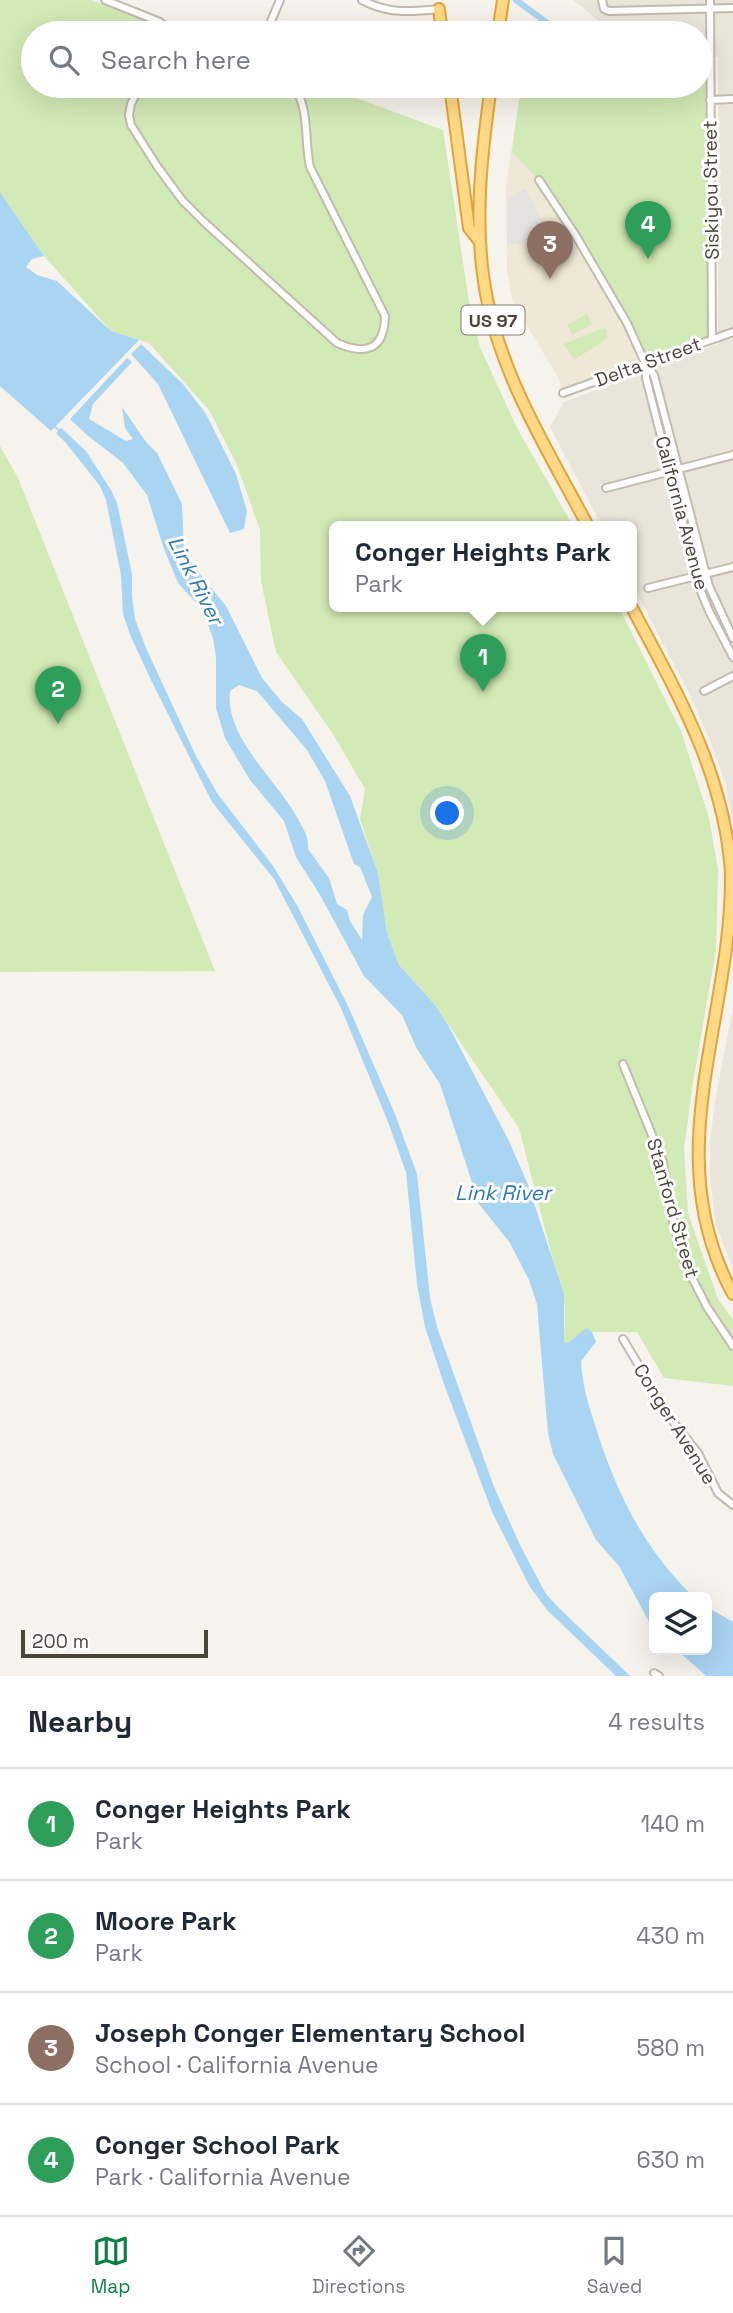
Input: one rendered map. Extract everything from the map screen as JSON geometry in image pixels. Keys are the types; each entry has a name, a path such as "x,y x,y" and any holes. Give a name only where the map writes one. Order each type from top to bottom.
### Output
{"highway":[{"path":"500,21 503,0"},
{"path":"439,9 440,21"},
{"path":"452,98 469,228 480,243"},
{"name":"US 97","path":"490,98 480,185 480,243 487,296 497,334 519,395 585,521"},
{"path":"634,612 692,722 715,785 725,827 731,871 730,936 725,982 701,1118 699,1160 708,1235 733,1294"}],"street":[{"path":"105,0 158,21"},
{"path":"271,21 281,0"},
{"path":"362,0 391,12 439,9"},
{"path":"602,0 604,9 710,4 733,8"},
{"path":"134,98 131,104 131,125 182,200 337,343 353,350 367,350 378,342 385,331 385,316 310,167 306,119 300,98"},
{"path":"710,100 733,99"},
{"name":"Siskiyou Street","path":"710,100 712,338"},
{"name":"California Avenue","path":"539,180 576,236 654,375 697,576 709,611 733,657"},
{"name":"Delta Street","path":"563,393 733,332"},
{"path":"606,488 733,455"},
{"name":"California Avenue","path":"674,470 705,574 717,607 733,638"},
{"path":"648,588 733,567"},
{"path":"705,691 733,676"},
{"name":"Stanford Street","path":"624,1064 663,1162 671,1215 685,1264 707,1307 733,1346"},
{"name":"Conger Avenue","path":"623,1339 671,1419 698,1453 718,1493 733,1505"}],"shaded area":[{"path":"573,0 733,0 733,822 726,786 713,748 691,697 637,594 637,521 599,521 550,427 564,402 718,344 718,57 712,57 712,21 599,21"},
{"path":"519,98 702,98 712,338 563,393 557,375 513,303 507,272 506,186"},
{"path":"525,188 547,231 520,244 507,244 508,199"},
{"path":"733,1007 733,1269 716,1225 710,1179 710,1140"}],"green space":[{"path":"0,0 91,0 149,21 21,21 21,98 356,98 443,130 469,302 480,347 517,428 570,521 329,521 329,612 621,612 681,731 709,818 718,869 716,950 684,1149 688,1213 718,1299 733,1320 733,1386 664,1378 637,1332 592,1332 586,1329 568,1343 564,1342 565,1307 519,1128 435,1005 399,965 387,933 378,873 360,819 365,789 333,734 276,652 261,581 260,530 237,465 209,410 149,343 111,331 44,256 0,192"},
{"path":"519,98 710,98 712,338 646,365 539,180 512,152"},
{"path":"587,314 592,324 572,335 567,325"},
{"path":"606,329 608,338 574,360 564,344"},
{"path":"0,446 18,478 215,971 0,972"}],"water":[{"path":"0,192 44,256 32,259 26,267 37,275 57,281 111,331 139,340 51,431 0,386"},
{"path":"141,344 183,384 206,414 236,474 247,511 244,529 230,533 158,384 131,354"},
{"name":"Link River","path":"127,358 132,362 93,404 89,419 126,441 133,439 125,428 122,407 157,453 182,504 184,554 226,606 262,678 282,702 302,719 350,796 378,873 387,933 399,965 435,1005 448,1025 508,1139 527,1182 564,1294 564,1342 568,1343 586,1328 592,1332 596,1342 581,1361 584,1386 612,1473 646,1539 689,1592 649,1592 649,1622 619,1566 596,1540 553,1454 548,1433 537,1304 529,1280 510,1243 479,1204 440,1084 417,1049 402,1015 364,976 296,857 284,821 250,780 225,738 216,708 216,658 213,638 202,609 178,583 147,495 123,463 70,419","holes":["239,685 257,691 307,750 325,781 354,864 360,867 372,897 363,915 362,940 350,921 347,910 337,904 329,878 308,849 307,837 298,819 244,742 230,708 230,691"]},
{"path":"61,428 86,451 117,503 132,574 135,619 196,756 217,793 273,866 298,907 349,1008 395,1114 417,1174 430,1298 437,1327 494,1487 521,1547 546,1594 630,1676 616,1676 547,1610 530,1587 493,1514 425,1327 417,1284 406,1172 388,1122 341,1008 274,879 212,802 150,678 123,614 121,575 106,500 100,486 56,433"},
{"path":"712,1610 733,1622 733,1676 706,1676 683,1655 712,1655"}],"waterway":[{"path":"516,0 545,21"},
{"path":"55,427 60,431"}],"place":[{"name":"Conger School Park","path":"648,259"},
{"name":"Joseph Conger Elementary School","path":"550,279"},
{"name":"Conger Heights Park","path":"483,692"},
{"name":"Moore Park","path":"58,724"}]}
